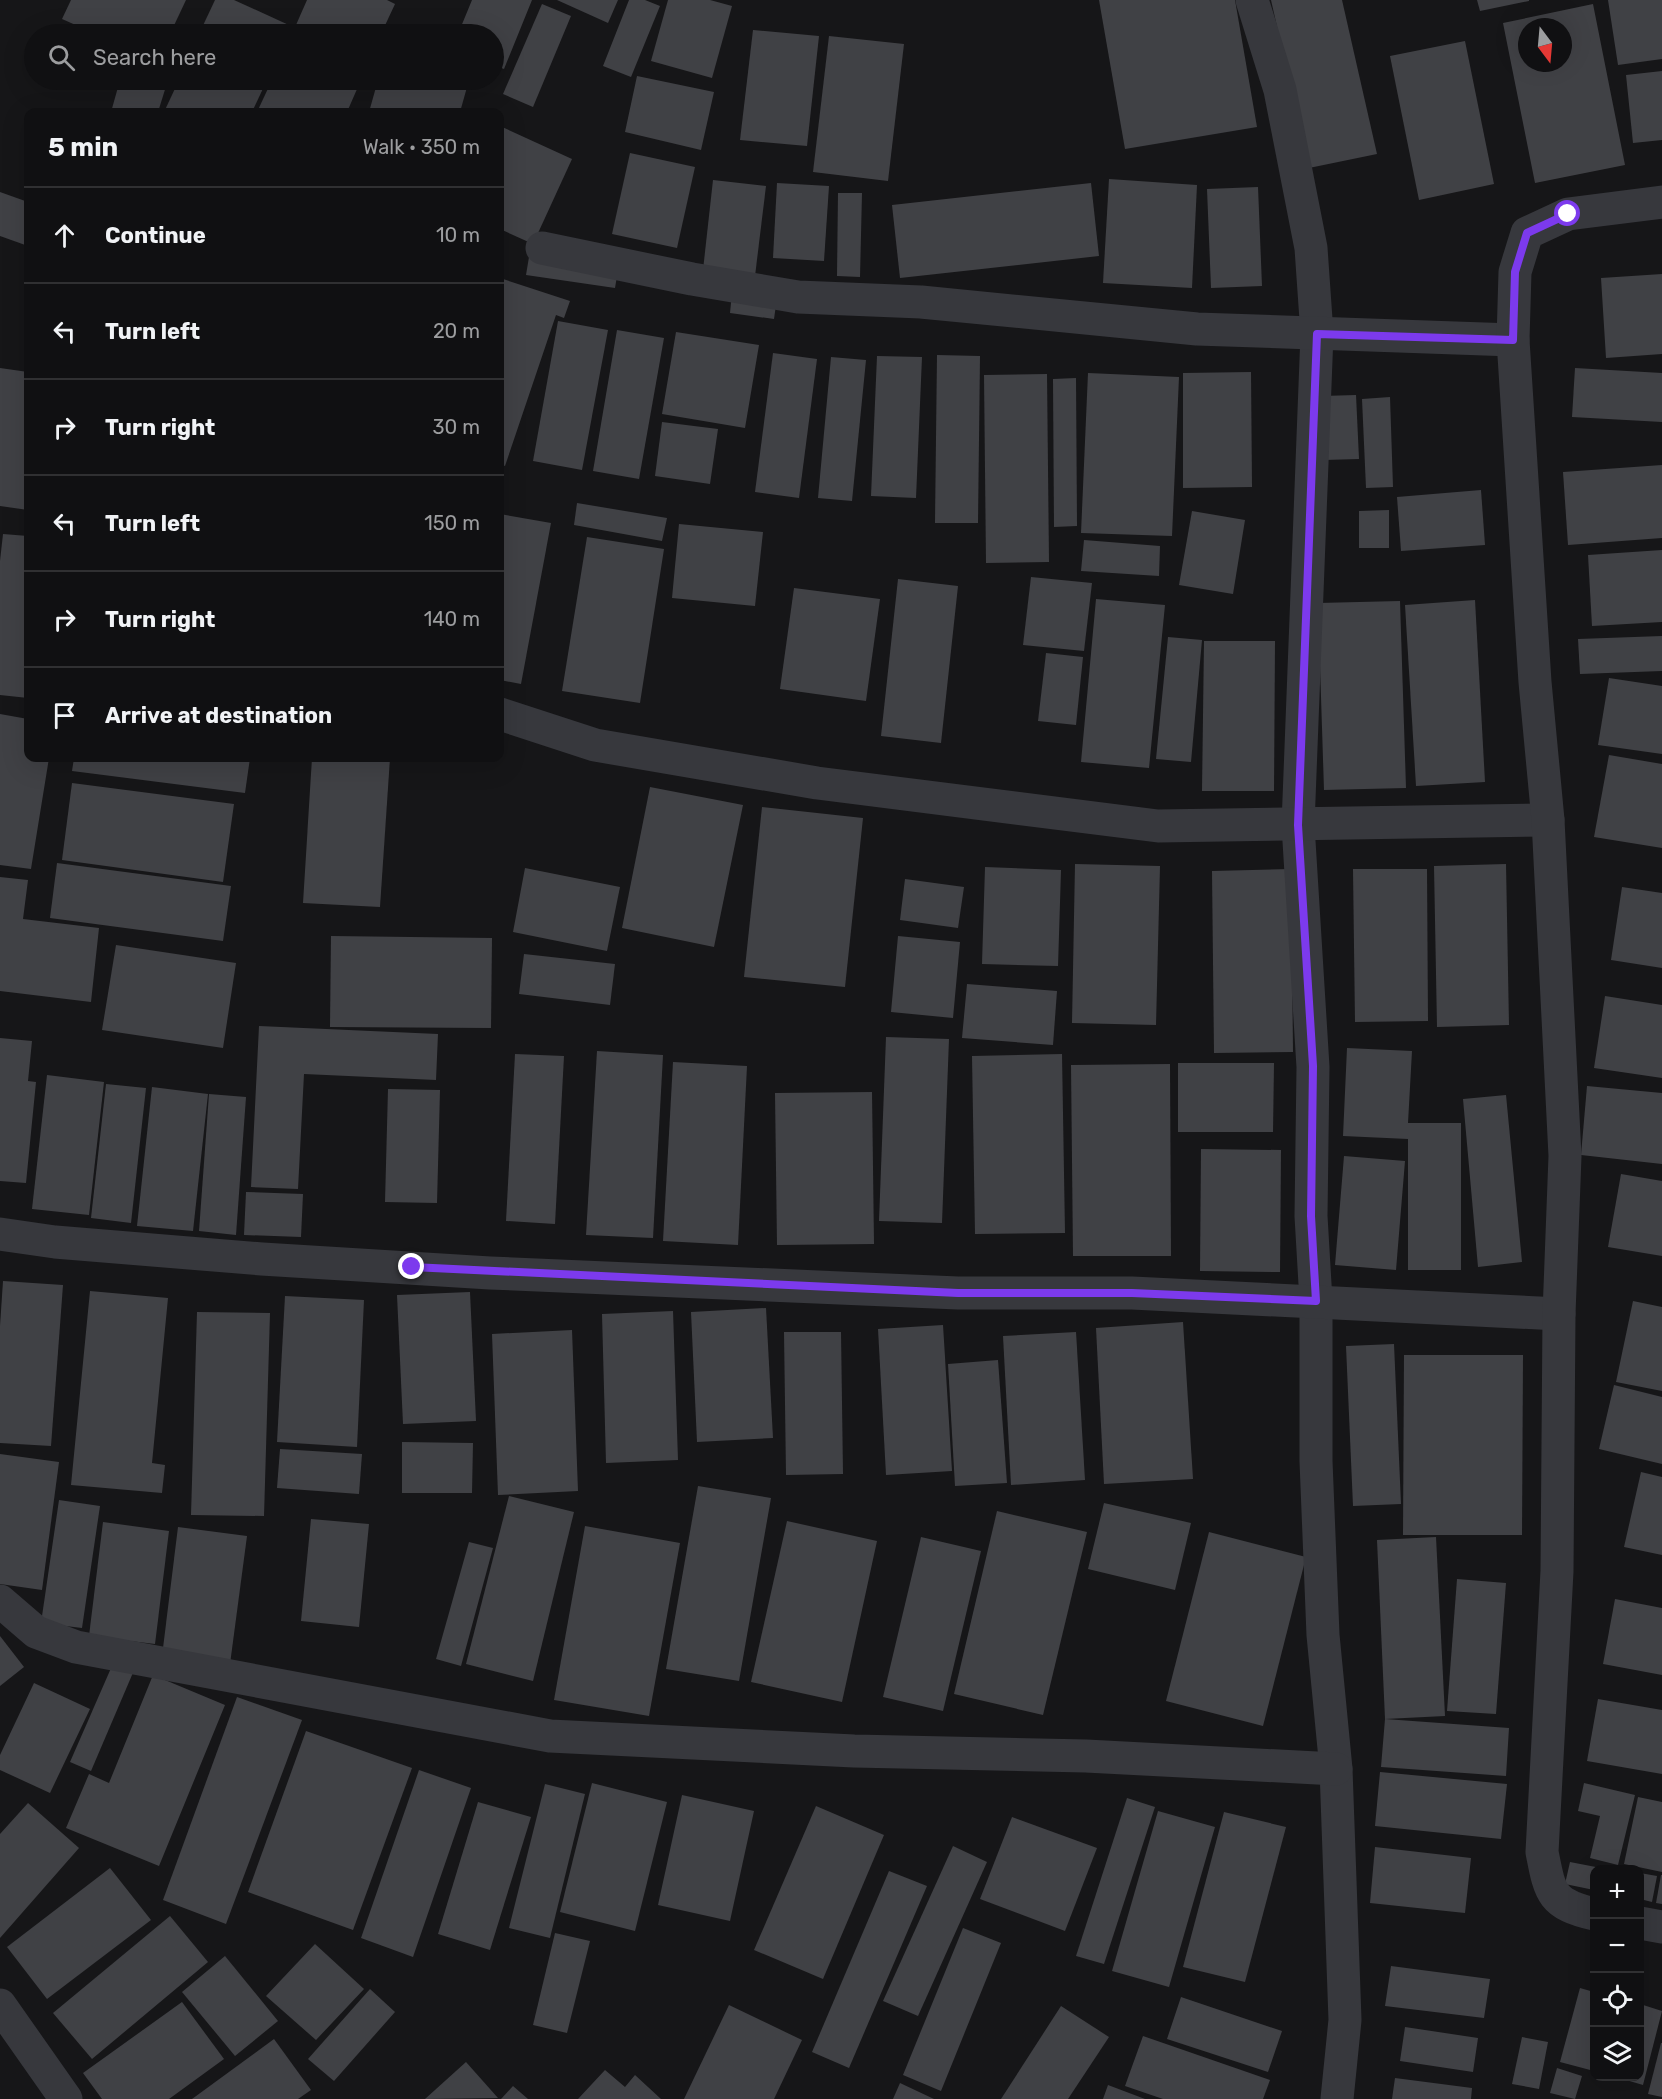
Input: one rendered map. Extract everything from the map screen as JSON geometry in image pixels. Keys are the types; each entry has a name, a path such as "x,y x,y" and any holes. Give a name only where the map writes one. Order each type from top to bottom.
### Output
{"street":[{"path":"1252,0 1280,90 1311,248 1317,334 1298,825 1313,1066 1311,1216 1316,1301 1316,1461 1323,1635 1336,1769 1346,2020 1337,2099"},
{"path":"1590,1913 1568,1907 1549,1888 1542,1852 1557,1571 1559,1314 1565,1156 1548,820 1535,682 1513,340 1515,272 1527,233 1568,214 1662,202"},
{"path":"542,248 692,279 798,297 921,302 1197,328 1513,340"},
{"path":"504,715 595,745 816,783 1158,826 1548,820"},
{"path":"0,1234 55,1242 239,1257 501,1274 958,1293 1132,1293 1559,1314"},
{"path":"0,1601 36,1632 76,1647 550,1736 854,1751 1086,1756 1336,1769"},
{"path":"1644,1924 1662,1928"},
{"path":"0,2005 66,2099"}],"building":[{"path":"71,0 186,0 175,24 73,24 62,19"},
{"path":"215,0 234,0 287,24 204,24"},
{"path":"307,0 387,0 395,4 386,24 296,24"},
{"path":"472,0 532,0 504,69 504,24 462,24"},
{"path":"557,0 618,0 608,23"},
{"path":"629,0 645,0 660,6 631,77 603,66"},
{"path":"668,0 710,0 732,6 712,78 651,61"},
{"path":"1099,0 1235,0 1257,127 1125,149"},
{"path":"1271,0 1342,0 1377,154 1309,168"},
{"path":"1477,0 1529,0 1529,1 1480,11"},
{"path":"1608,0 1662,0 1662,59 1618,65"},
{"path":"542,4 571,16 533,107 503,94"},
{"path":"1593,4 1625,165 1535,183 1503,23 1518,20 1518,72 1572,72 1572,18 1527,18"},
{"path":"753,30 819,36 807,146 740,140"},
{"path":"829,36 904,44 888,181 813,172"},
{"path":"1465,41 1494,184 1419,200 1390,56"},
{"path":"1662,71 1662,140 1633,143 1626,75"},
{"path":"637,76 714,92 701,150 625,132"},
{"path":"117,90 165,90 159,108 112,108"},
{"path":"174,90 262,90 254,108 166,108"},
{"path":"267,90 357,90 349,108 259,108"},
{"path":"375,90 466,90 461,108 370,108"},
{"path":"504,128 572,159 533,244 504,231"},
{"path":"630,153 695,167 677,248 612,234"},
{"path":"1109,179 1197,185 1192,288 1103,283"},
{"path":"713,180 766,186 755,276 703,270"},
{"path":"777,183 829,186 824,261 773,258"},
{"path":"1091,183 1099,256 900,278 892,205"},
{"path":"1258,187 1262,286 1211,288 1207,189"},
{"path":"0,192 24,201 24,245 0,236"},
{"path":"838,193 862,193 860,277 837,276"},
{"path":"529,257 618,270 615,288 526,275"},
{"path":"1662,274 1662,354 1606,358 1601,278"},
{"path":"504,279 570,301 564,318 556,315 505,466"},
{"path":"732,293 777,298 774,319 730,313"},
{"path":"558,321 608,330 582,470 533,461"},
{"path":"617,330 664,338 639,479 593,471"},
{"path":"676,332 759,345 745,428 662,414"},
{"path":"773,353 817,359 799,498 755,492"},
{"path":"937,355 980,356 978,523 935,523"},
{"path":"877,356 922,357 916,498 871,496"},
{"path":"831,357 866,360 852,501 818,498"},
{"path":"0,368 24,371 24,509 0,506"},
{"path":"1575,368 1662,373 1662,422 1572,417"},
{"path":"1251,372 1252,487 1183,488 1183,373"},
{"path":"1088,373 1179,377 1172,536 1081,533"},
{"path":"1047,374 1049,562 986,563 984,375"},
{"path":"1076,378 1077,526 1054,527 1053,379"},
{"path":"1356,395 1359,459 1324,460 1322,396"},
{"path":"1390,397 1393,487 1366,488 1362,399"},
{"path":"662,422 718,429 710,484 655,476"},
{"path":"1662,465 1662,538 1568,545 1563,472"},
{"path":"1481,490 1485,545 1401,551 1397,497"},
{"path":"577,503 667,518 662,541 574,525"},
{"path":"1389,510 1389,548 1359,548 1359,511"},
{"path":"1192,511 1245,520 1233,594 1179,585"},
{"path":"504,515 551,523 521,684 504,681"},
{"path":"679,524 763,532 755,606 672,598"},
{"path":"3,534 24,536 24,698 0,695 0,561"},
{"path":"587,537 664,549 640,703 562,691"},
{"path":"1084,540 1160,546 1159,576 1081,571"},
{"path":"1662,550 1662,622 1592,626 1588,555"},
{"path":"1031,577 1092,583 1084,651 1023,645"},
{"path":"898,579 958,586 941,743 881,736"},
{"path":"794,588 880,599 866,701 780,689"},
{"path":"1096,599 1165,605 1149,768 1081,762"},
{"path":"1475,600 1485,782 1416,786 1405,605"},
{"path":"1400,601 1406,788 1324,790 1318,603"},
{"path":"1662,636 1662,671 1580,674 1578,639"},
{"path":"1168,637 1202,640 1191,762 1156,759"},
{"path":"1204,641 1275,641 1274,791 1202,791"},
{"path":"1046,653 1083,657 1076,725 1038,721"},
{"path":"1609,678 1662,686 1662,754 1598,745"},
{"path":"0,714 24,718 24,762 48,762 31,869 0,865"},
{"path":"1609,755 1662,764 1662,848 1594,837"},
{"path":"73,762 249,762 245,793 72,771"},
{"path":"312,762 390,762 380,907 303,903"},
{"path":"72,783 234,804 223,882 62,860"},
{"path":"650,787 743,805 714,947 622,928"},
{"path":"762,807 863,818 845,987 744,977"},
{"path":"57,863 231,886 223,941 50,918"},
{"path":"1075,864 1160,866 1156,1025 1072,1023"},
{"path":"1506,864 1509,1025 1437,1027 1434,866"},
{"path":"985,867 1061,870 1058,966 982,964"},
{"path":"525,868 620,887 607,951 513,932"},
{"path":"1291,869 1293,1052 1214,1053 1212,871"},
{"path":"1353,869 1427,869 1428,1021 1355,1022"},
{"path":"0,877 28,880 23,919 99,928 91,1002 0,991"},
{"path":"905,879 964,887 958,928 900,920"},
{"path":"1622,887 1662,893 1662,968 1611,960"},
{"path":"331,936 492,938 491,1028 330,1027"},
{"path":"898,936 960,942 953,1018 891,1012"},
{"path":"116,945 236,963 223,1048 102,1030"},
{"path":"524,954 615,964 610,1005 519,994"},
{"path":"967,984 1057,991 1053,1045 962,1038"},
{"path":"1605,996 1662,1005 1662,1078 1594,1068"},
{"path":"259,1026 438,1034 436,1080 304,1074 298,1189 251,1187"},
{"path":"886,1037 949,1039 942,1223 879,1221"},
{"path":"0,1038 32,1041 28,1081 36,1082 26,1183 0,1181"},
{"path":"1347,1048 1412,1051 1408,1123 1461,1123 1461,1270 1408,1270 1408,1139 1343,1136"},
{"path":"597,1051 663,1055 653,1238 586,1235"},
{"path":"515,1054 564,1056 555,1224 506,1221"},
{"path":"1062,1054 1065,1233 975,1234 972,1056"},
{"path":"673,1062 747,1066 738,1245 663,1241"},
{"path":"1178,1063 1274,1063 1273,1132 1178,1132"},
{"path":"1170,1064 1171,1256 1073,1256 1071,1065"},
{"path":"47,1075 104,1082 89,1215 32,1209"},
{"path":"106,1084 146,1088 131,1223 91,1218"},
{"path":"1587,1086 1662,1093 1662,1164 1581,1155"},
{"path":"152,1087 208,1094 193,1231 137,1226"},
{"path":"388,1089 440,1090 437,1203 385,1202"},
{"path":"872,1092 874,1244 777,1245 775,1093"},
{"path":"209,1094 246,1097 236,1235 199,1231"},
{"path":"1506,1095 1522,1262 1478,1267 1463,1099"},
{"path":"1201,1149 1281,1150 1280,1272 1200,1271"},
{"path":"1344,1156 1405,1161 1396,1270 1335,1265"},
{"path":"1621,1174 1662,1181 1662,1256 1608,1247"},
{"path":"246,1192 303,1194 301,1237 244,1235"},
{"path":"3,1281 63,1285 51,1446 0,1443 0,1326"},
{"path":"90,1291 168,1298 152,1463 165,1465 162,1493 71,1485"},
{"path":"470,1292 476,1421 403,1424 397,1295"},
{"path":"285,1296 364,1300 357,1447 277,1442"},
{"path":"1633,1301 1662,1307 1662,1391 1616,1382"},
{"path":"766,1308 773,1438 697,1442 691,1312"},
{"path":"673,1311 678,1460 606,1463 602,1314"},
{"path":"197,1312 270,1313 264,1516 191,1515"},
{"path":"1183,1322 1193,1479 1104,1484 1096,1328"},
{"path":"943,1325 952,1471 886,1475 878,1329"},
{"path":"572,1330 578,1491 498,1495 492,1334"},
{"path":"784,1332 841,1332 843,1474 786,1475"},
{"path":"1076,1332 1085,1480 1011,1485 1003,1336"},
{"path":"1394,1344 1401,1504 1353,1506 1346,1346"},
{"path":"1404,1355 1523,1355 1522,1535 1403,1535"},
{"path":"998,1360 1007,1483 955,1486 948,1364"},
{"path":"1614,1385 1662,1397 1662,1464 1599,1449"},
{"path":"402,1442 473,1443 472,1493 402,1493"},
{"path":"280,1449 362,1454 359,1494 277,1488"},
{"path":"0,1454 59,1462 42,1590 0,1584"},
{"path":"1641,1472 1662,1477 1662,1555 1624,1547"},
{"path":"698,1486 771,1498 739,1681 666,1669"},
{"path":"509,1496 574,1512 533,1681 466,1664"},
{"path":"59,1500 100,1506 82,1628 41,1623"},
{"path":"1104,1503 1191,1523 1175,1590 1088,1569"},
{"path":"997,1511 1087,1532 1043,1715 954,1694"},
{"path":"311,1519 369,1524 359,1627 301,1621"},
{"path":"787,1521 877,1541 842,1702 751,1682"},
{"path":"103,1522 169,1531 155,1644 89,1636"},
{"path":"585,1526 680,1543 649,1716 554,1700"},
{"path":"178,1527 247,1536 230,1664 162,1656"},
{"path":"1209,1532 1306,1557 1263,1726 1166,1701"},
{"path":"921,1537 981,1551 943,1711 883,1697"},
{"path":"1436,1537 1445,1716 1385,1719 1377,1540"},
{"path":"469,1542 493,1548 461,1666 436,1659"},
{"path":"1457,1579 1506,1583 1496,1714 1447,1711"},
{"path":"1615,1599 1662,1608 1662,1675 1603,1664"},
{"path":"0,1636 24,1667 0,1686"},
{"path":"115,1659 135,1668 91,1771 70,1762"},
{"path":"153,1675 225,1705 159,1866 66,1828 89,1774 109,1783"},
{"path":"34,1683 90,1709 50,1793 0,1770 0,1755"},
{"path":"237,1697 302,1720 226,1924 163,1900"},
{"path":"1598,1699 1662,1710 1662,1774 1587,1761"},
{"path":"1385,1719 1509,1728 1506,1776 1381,1767"},
{"path":"306,1731 412,1768 353,1930 248,1892"},
{"path":"419,1770 471,1788 413,1957 361,1938"},
{"path":"1380,1772 1507,1784 1501,1839 1375,1826"},
{"path":"592,1783 667,1802 635,1931 560,1912"},
{"path":"1584,1783 1635,1795 1618,1865 1590,1858 1600,1816 1578,1811"},
{"path":"545,1784 585,1794 550,1938 509,1928"},
{"path":"682,1795 754,1811 730,1921 658,1905"},
{"path":"1638,1797 1662,1802 1662,1872 1644,1868 1644,1865 1624,1864"},
{"path":"1127,1798 1155,1807 1104,1964 1076,1956"},
{"path":"478,1802 531,1817 490,1950 438,1934"},
{"path":"28,1803 79,1848 0,1938 0,1834"},
{"path":"816,1806 884,1835 823,1979 754,1950"},
{"path":"1158,1811 1215,1827 1169,1987 1112,1971"},
{"path":"1224,1812 1286,1827 1245,1982 1183,1967"},
{"path":"1012,1817 1097,1848 1065,1931 980,1899"},
{"path":"953,1846 987,1862 918,2016 883,2001"},
{"path":"1375,1847 1471,1858 1465,1913 1370,1903"},
{"path":"1570,1862 1590,1866 1590,1889 1565,1884"},
{"path":"110,1868 151,1920 47,1999 7,1947"},
{"path":"889,1871 927,1886 849,2068 812,2052"},
{"path":"1644,1874 1657,1876 1652,1902 1644,1900"},
{"path":"1662,1875 1662,1904 1656,1903"},
{"path":"170,1916 208,1962 92,2059 53,2013"},
{"path":"963,1928 1001,1943 941,2091 903,2075"},
{"path":"555,1933 590,1941 567,2033 533,2025"},
{"path":"315,1944 364,1989 316,2040 266,1996"},
{"path":"225,1956 278,2021 235,2056 182,1992"},
{"path":"1391,1966 1490,1979 1484,2018 1385,2006"},
{"path":"1580,1988 1590,1991 1590,2070 1560,2062"},
{"path":"370,1989 395,2012 334,2081 308,2059"},
{"path":"1181,1997 1282,2031 1268,2072 1167,2039"},
{"path":"182,2002 224,2059 169,2099 102,2099 83,2073"},
{"path":"729,2005 802,2040 774,2099 684,2099"},
{"path":"1644,2005 1662,2011 1643,2085 1630,2081 1644,2081"},
{"path":"1061,2006 1109,2037 1068,2099 1001,2099"},
{"path":"1405,2027 1478,2038 1473,2072 1400,2061"},
{"path":"1143,2036 1270,2080 1263,2099 1163,2099 1125,2086"},
{"path":"1522,2037 1548,2042 1539,2089 1512,2084"},
{"path":"274,2039 311,2090 298,2099 192,2099"},
{"path":"1662,2043 1662,2097 1648,2094"},
{"path":"466,2062 498,2098 425,2099"},
{"path":"1557,2068 1582,2076 1575,2099 1550,2093"},
{"path":"605,2070 625,2087 635,2075 661,2099 578,2099"},
{"path":"1395,2078 1472,2088 1471,2099 1392,2099"},
{"path":"900,2083 934,2099 893,2099"},
{"path":"1108,2085 1145,2099 1103,2099"},
{"path":"513,2086 528,2099 501,2099"}],"route":[{"path":"412,1267 490,1273 958,1293 1132,1293 1316,1301 1311,1216 1313,1066 1298,825 1317,334 1513,340 1515,272 1527,233 1568,214"}]}
